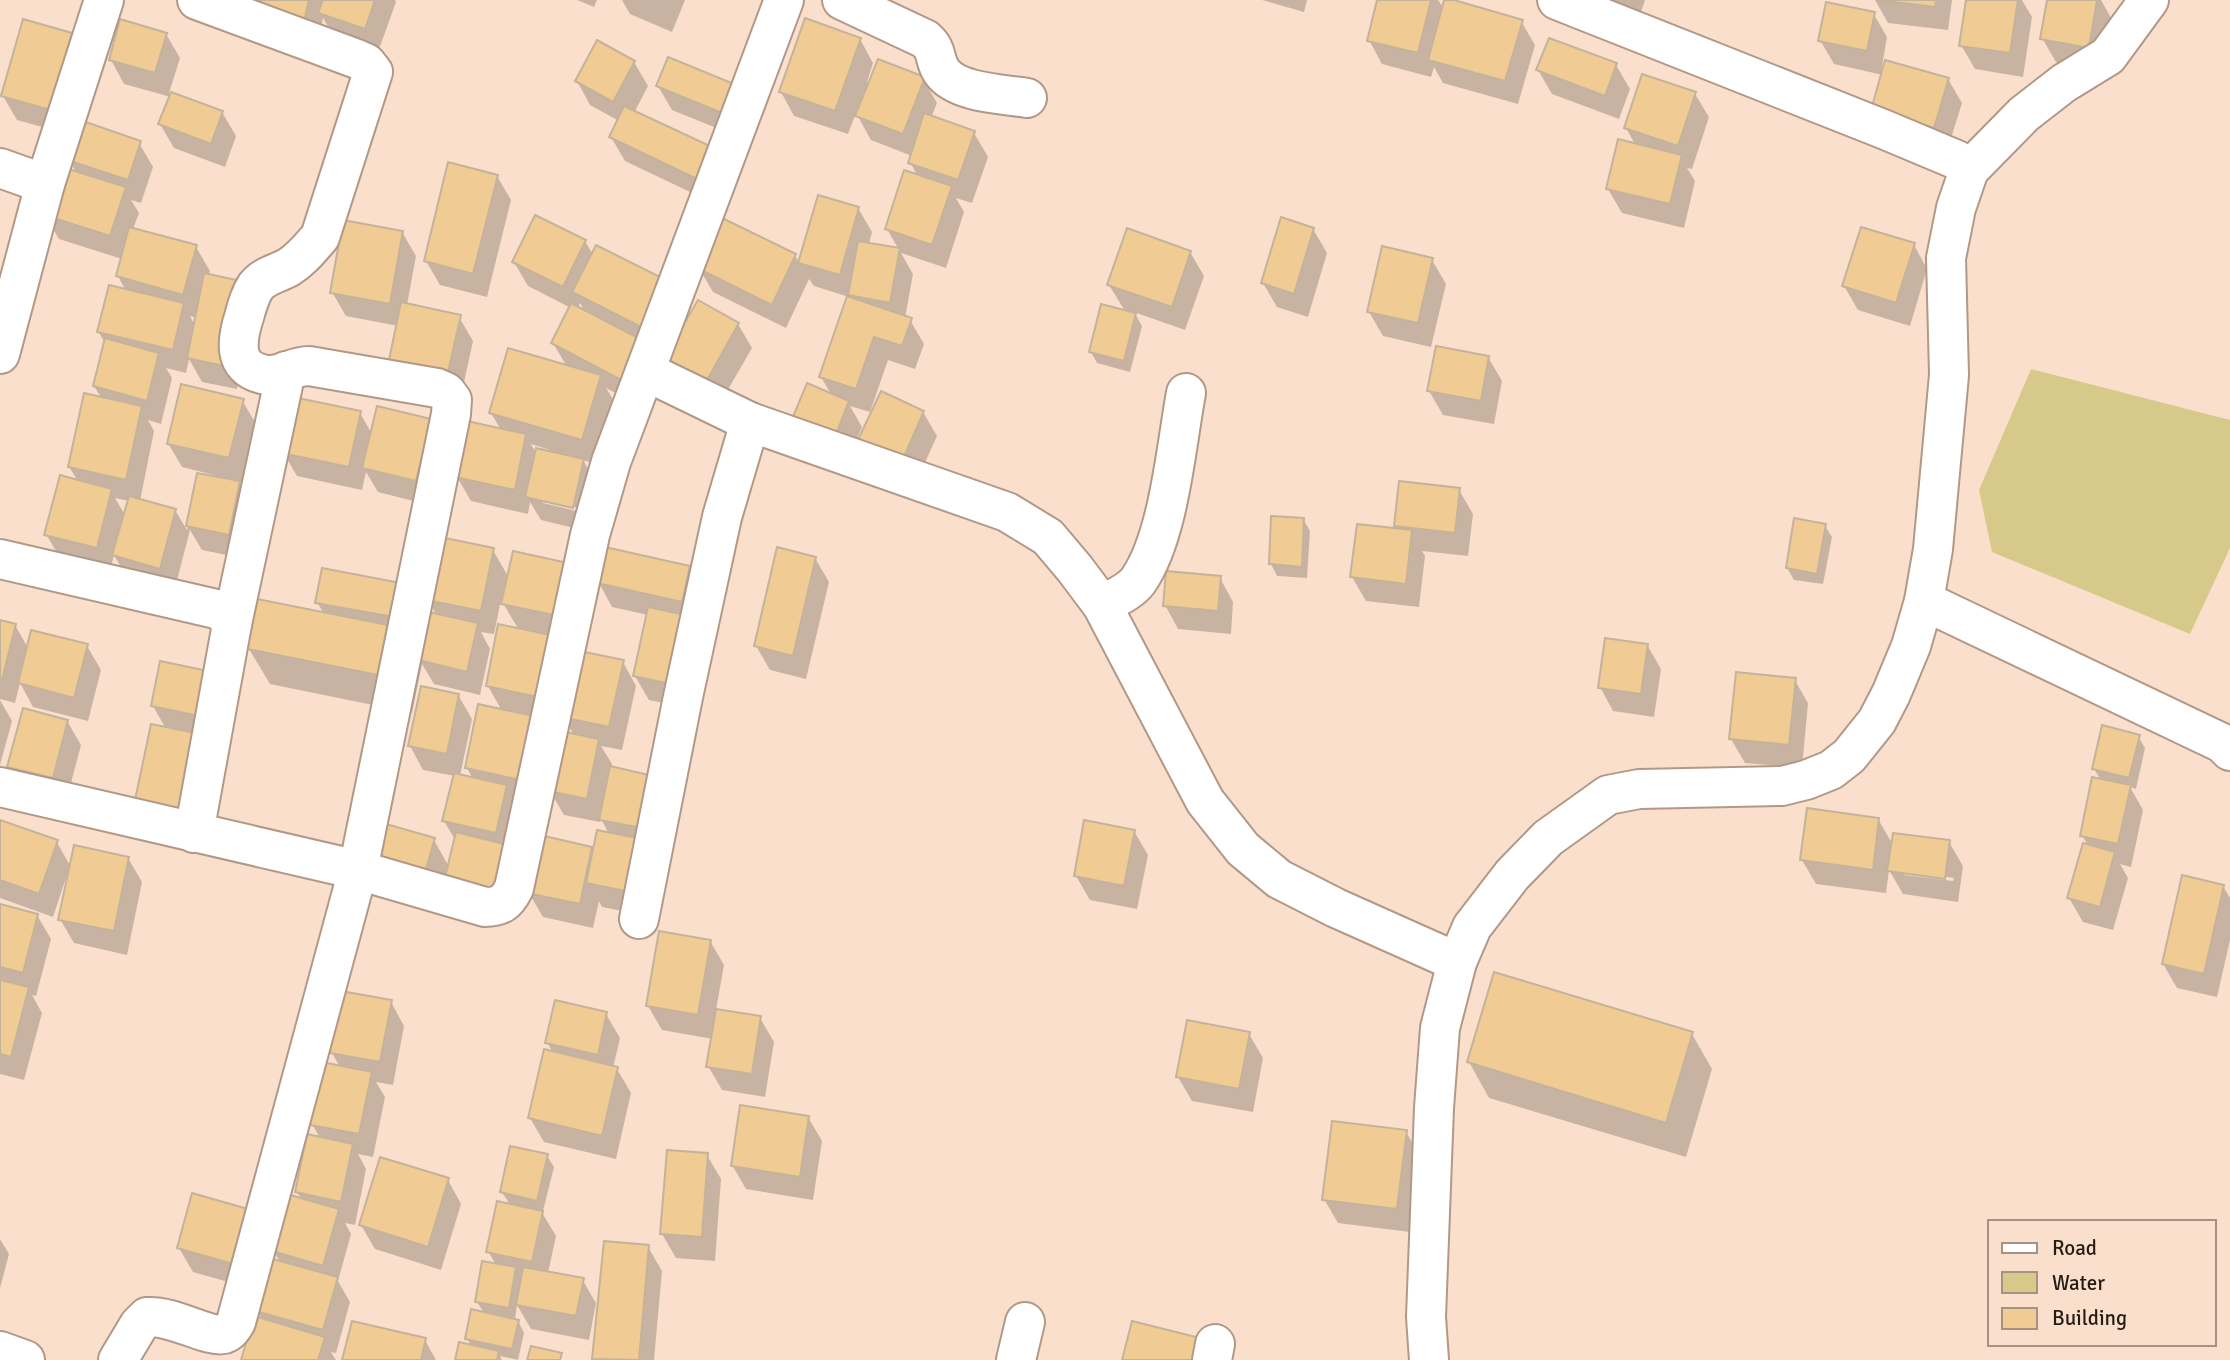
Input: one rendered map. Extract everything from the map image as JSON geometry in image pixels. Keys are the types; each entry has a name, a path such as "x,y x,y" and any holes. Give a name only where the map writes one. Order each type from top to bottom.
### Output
{"street":[{"path":"0,354 45,184 104,0"},
{"path":"118,1360 139,1325 147,1317 169,1318 212,1333 223,1334 230,1331 236,1322 358,870 452,400 446,392 437,387 309,366 296,366 276,376 262,374 242,362 238,351 238,336 256,286 268,275 286,268 304,256 320,237 373,72 366,63 357,59 197,0"},
{"path":"0,787 358,870 485,907 496,907 507,902 514,888 590,535 611,462 784,0"},
{"path":"842,0 925,39 935,48 943,72 952,82 964,88 1027,98"},
{"path":"1429,1360 1426,1317 1434,1108 1440,1028 1457,962 1472,926 1512,875 1548,838 1608,795 1639,789 1782,786 1806,780 1831,770 1849,756 1877,721 1911,646 1924,601 1936,524 1949,375 1946,258 1956,208 1969,170 2024,114 2064,83 2108,56 2149,0"},
{"path":"1562,1 1883,129 1957,160 1969,170"},
{"path":"0,168 45,184"},
{"path":"194,833 232,624 286,371"},
{"path":"645,371 750,422 1007,512 1048,537 1102,605 1205,801 1243,849 1279,878 1302,891 1457,962"},
{"path":"1102,605 1137,583 1151,556 1163,524 1186,393"},
{"path":"639,919 722,517 750,422"},
{"path":"0,559 216,610 225,614 232,624"},
{"path":"1924,601 2222,743 2230,751"},
{"path":"1016,1360 1025,1322"},
{"path":"0,1351 25,1360"}],"water":[{"path":"2031,369 2230,420 2230,548 2190,634 1992,552 1979,490"}],"building":[{"path":"261,0 309,0 303,25 257,14"},
{"path":"323,0 375,0 365,29 318,13"},
{"path":"1377,0 1431,0 1418,53 1367,41"},
{"path":"1444,0 1454,0 1523,20 1505,81 1428,60"},
{"path":"1877,0 1936,0 1935,7"},
{"path":"1966,0 2018,0 2010,53 1959,46"},
{"path":"2047,0 2097,0 2089,48 2040,39"},
{"path":"1826,2 1875,12 1867,51 1818,41"},
{"path":"805,18 861,38 835,111 779,92"},
{"path":"23,19 72,33 50,110 1,96"},
{"path":"120,19 167,33 155,73 109,60"},
{"path":"1549,38 1617,63 1605,96 1536,70"},
{"path":"597,40 635,61 613,102 575,81"},
{"path":"668,57 739,86 727,115 656,86"},
{"path":"878,59 925,77 903,134 855,116"},
{"path":"1885,60 1949,78 1934,128 1871,110"},
{"path":"1642,74 1696,92 1678,146 1624,128"},
{"path":"171,92 223,111 211,144 158,124"},
{"path":"624,106 712,147 697,179 609,137"},
{"path":"924,113 975,131 958,180 908,163"},
{"path":"80,120 141,141 128,180 67,160"},
{"path":"1618,139 1682,155 1670,204 1606,189"},
{"path":"448,162 498,175 473,274 424,261"},
{"path":"59,166 126,187 110,236 44,215"},
{"path":"904,170 952,186 932,245 885,229"},
{"path":"818,195 859,207 840,275 798,263"},
{"path":"535,215 586,240 563,287 512,262"},
{"path":"1281,217 1314,228 1294,294 1261,283"},
{"path":"722,218 796,254 772,305 697,268"},
{"path":"343,220 403,231 390,304 330,293"},
{"path":"129,227 197,245 183,295 116,276"},
{"path":"1861,227 1915,243 1896,303 1842,286"},
{"path":"1127,228 1191,251 1172,307 1107,285"},
{"path":"858,241 900,248 890,303 848,295"},
{"path":"596,245 666,280 641,327 572,292"},
{"path":"1382,246 1433,258 1418,323 1367,312"},
{"path":"204,273 241,281 224,366 187,358"},
{"path":"109,285 184,303 173,350 97,332"},
{"path":"847,296 912,318 902,346 874,337 856,389 819,377"},
{"path":"698,300 739,323 702,389 660,365"},
{"path":"401,302 461,315 448,372 389,360"},
{"path":"571,303 644,341 623,381 551,343"},
{"path":"1101,304 1136,313 1124,361 1089,352"},
{"path":"105,338 159,353 147,401 93,386"},
{"path":"1436,346 1489,356 1481,401 1427,391"},
{"path":"508,348 601,375 582,440 489,413"},
{"path":"807,383 849,401 833,442 790,424"},
{"path":"181,384 244,399 229,458 167,444"},
{"path":"881,391 924,411 901,464 856,444"},
{"path":"84,393 142,406 126,480 68,467"},
{"path":"293,397 361,411 349,467 281,453"},
{"path":"377,406 431,419 416,481 362,468"},
{"path":"467,421 526,434 515,490 455,477"},
{"path":"536,448 584,459 573,508 525,497"},
{"path":"197,473 240,481 229,535 186,526"},
{"path":"60,475 112,489 97,548 44,535"},
{"path":"1399,481 1460,488 1455,533 1394,526"},
{"path":"129,496 176,509 160,569 112,555"},
{"path":"1271,516 1304,518 1302,567 1269,564"},
{"path":"1794,518 1826,524 1817,574 1786,568"},
{"path":"1357,524 1412,530 1406,584 1350,577"},
{"path":"440,537 494,548 481,611 426,600"},
{"path":"605,547 690,566 682,602 597,583"},
{"path":"777,547 816,557 793,656 754,646"},
{"path":"513,551 568,563 558,616 501,604"},
{"path":"322,568 406,584 399,618 315,603"},
{"path":"1166,571 1221,576 1218,611 1163,606"},
{"path":"257,599 403,628 393,678 247,649"},
{"path":"648,607 681,614 666,683 633,676"},
{"path":"429,612 478,623 467,672 418,660"},
{"path":"0,620 16,624 2,680 0,680"},
{"path":"498,624 551,635 538,697 486,686"},
{"path":"31,630 88,644 74,698 18,683"},
{"path":"1605,638 1648,644 1641,694 1598,688"},
{"path":"575,650 624,660 609,727 561,717"},
{"path":"160,661 208,671 199,716 151,706"},
{"path":"1736,672 1796,678 1789,745 1729,739"},
{"path":"421,686 459,694 447,754 408,746"},
{"path":"478,704 534,716 520,780 465,768"},
{"path":"23,708 68,720 53,778 7,767"},
{"path":"151,724 206,735 189,812 135,800"},
{"path":"2102,725 2140,735 2129,778 2092,769"},
{"path":"561,731 599,739 587,799 548,791"},
{"path":"610,766 653,776 642,828 599,820"},
{"path":"454,773 507,785 496,833 442,821"},
{"path":"2092,777 2131,785 2118,844 2080,836"},
{"path":"1807,808 1879,818 1873,870 1800,860"},
{"path":"0,820 58,840 39,894 0,880"},
{"path":"1084,820 1135,830 1124,886 1074,876"},
{"path":"379,822 435,838 421,886 367,867"},
{"path":"597,830 642,839 630,892 586,883"},
{"path":"456,832 508,845 495,894 444,881"},
{"path":"1893,833 1950,840 1945,879 1887,871"},
{"path":"540,835 592,847 580,904 527,893"},
{"path":"2083,843 2115,852 2100,907 2067,898"},
{"path":"74,845 129,857 114,931 58,920"},
{"path":"2182,875 2224,885 2204,974 2162,964"},
{"path":"0,904 38,914 23,973 0,967"},
{"path":"659,931 711,940 698,1015 646,1006"},
{"path":"1494,972 1693,1032 1666,1123 1467,1062"},
{"path":"0,980 29,987 11,1057 0,1054"},
{"path":"341,991 392,1000 380,1062 330,1053"},
{"path":"555,1000 607,1012 598,1055 545,1043"},
{"path":"716,1009 761,1016 752,1074 706,1067"},
{"path":"1187,1020 1250,1032 1239,1089 1176,1077"},
{"path":"544,1049 618,1067 602,1136 528,1118"},
{"path":"322,1062 372,1072 359,1134 310,1125"},
{"path":"740,1105 809,1116 800,1177 731,1166"},
{"path":"1332,1121 1407,1130 1397,1209 1322,1200"},
{"path":"307,1134 353,1144 341,1202 295,1192"},
{"path":"510,1146 548,1154 537,1201 500,1192"},
{"path":"667,1150 708,1153 702,1237 660,1234"},
{"path":"380,1157 449,1178 428,1247 359,1225"},
{"path":"192,1193 255,1211 240,1266 177,1248"},
{"path":"287,1194 339,1209 323,1266 272,1251"},
{"path":"497,1201 543,1211 532,1262 486,1252"},
{"path":"604,1241 649,1245 639,1360 592,1359"},
{"path":"269,1258 338,1277 323,1330 255,1311"},
{"path":"482,1261 516,1267 509,1308 475,1302"},
{"path":"523,1267 584,1278 576,1316 516,1305"},
{"path":"471,1309 519,1320 512,1349 465,1339"},
{"path":"254,1316 325,1337 318,1360 241,1360"},
{"path":"352,1321 426,1338 421,1360 342,1360"},
{"path":"1132,1321 1204,1339 1199,1360 1122,1360"},
{"path":"459,1342 499,1351 497,1360 455,1360"},
{"path":"531,1346 562,1353 560,1360 527,1360"}]}
